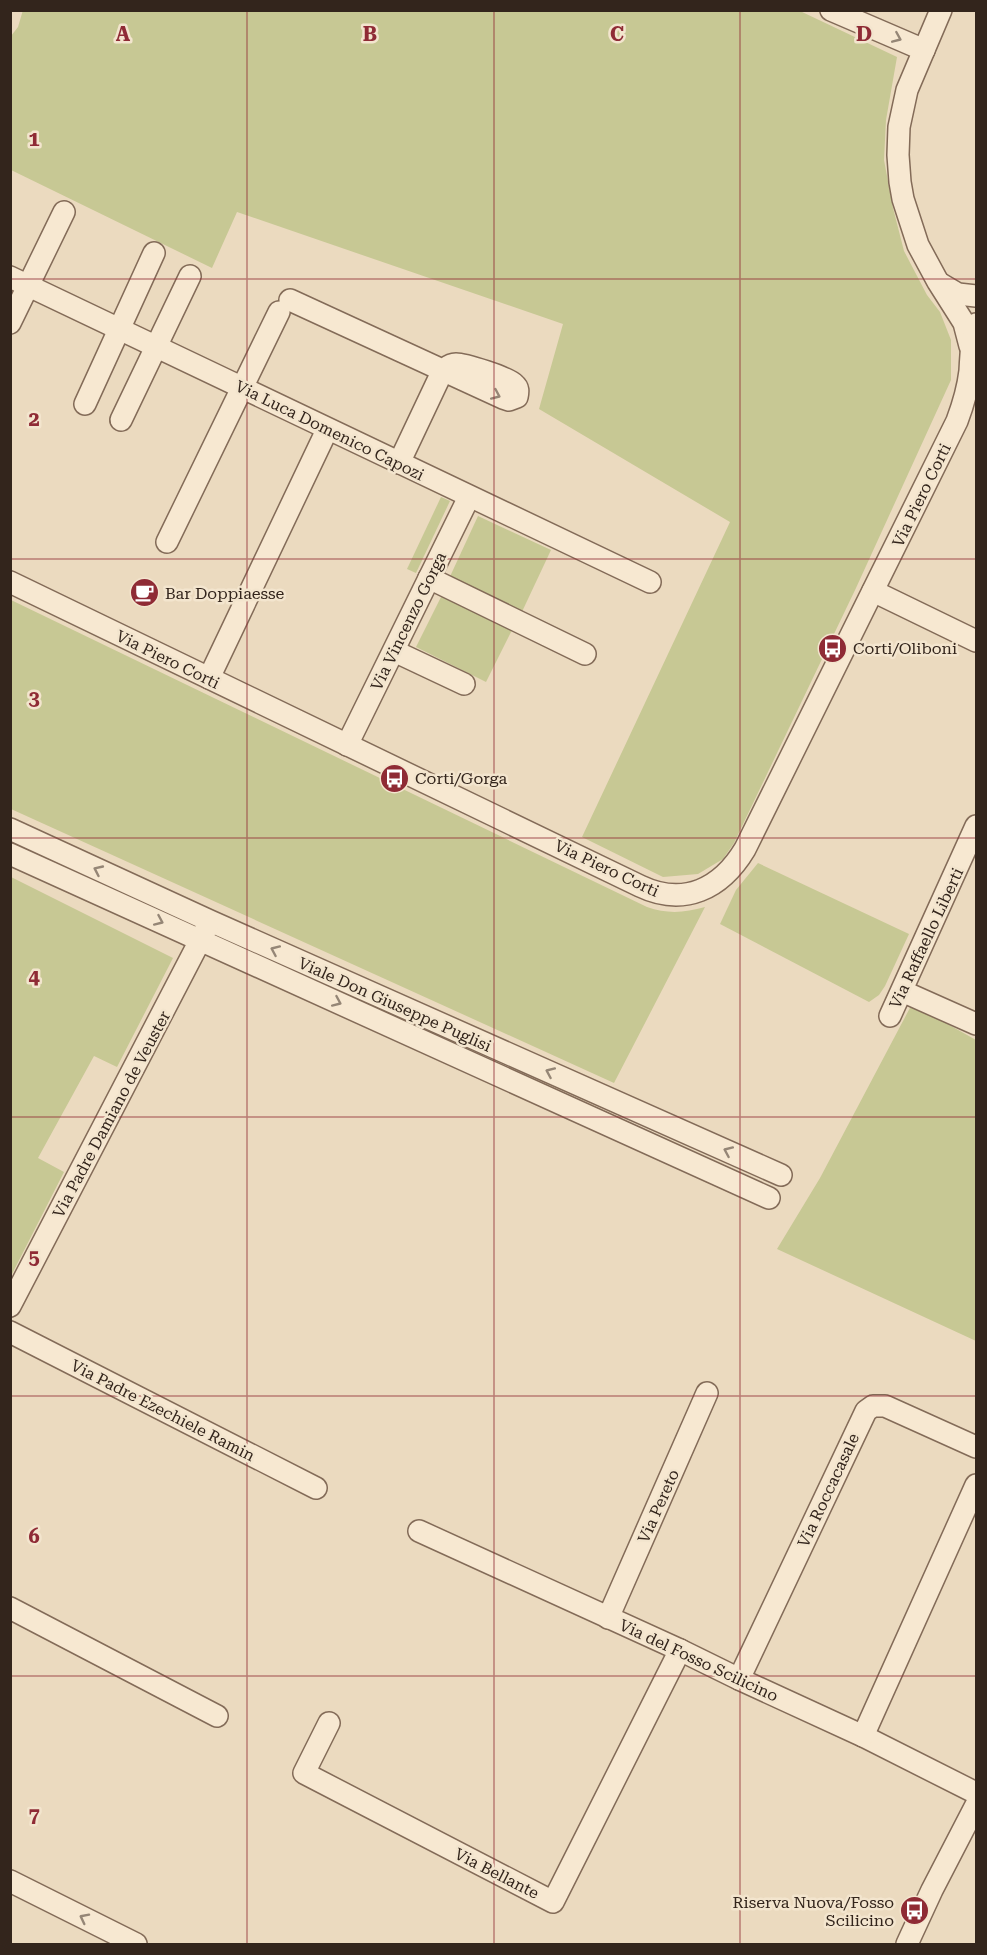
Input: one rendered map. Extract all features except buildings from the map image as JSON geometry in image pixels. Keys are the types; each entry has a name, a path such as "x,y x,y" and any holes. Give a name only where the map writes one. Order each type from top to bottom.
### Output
{"street":[{"path":"831,10 924,50"},
{"path":"941,10 908,90 899,127 900,182 918,246 964,323 970,346"},
{"path":"10,323 19,281 64,213"},
{"path":"85,404 154,253"},
{"path":"122,420 190,276"},
{"name":"Via Luca Domenico Capozi","path":"19,281 327,430 650,582"},
{"path":"938,282 958,294 976,296"},
{"path":"167,542 285,306 443,370 399,463"},
{"name":"Via Piero Corti","path":"964,402 970,372 970,346 976,324"},
{"name":"Via Piero Corti","path":"10,582 647,890 666,895 688,895 716,882 740,859 948,441 964,402 976,382"},
{"path":"209,678 327,430"},
{"name":"Via Vincenzo Gorga","path":"347,745 469,497"},
{"path":"429,578 585,654"},
{"path":"873,591 976,640"},
{"path":"394,651 464,684"},
{"name":"Via Raffaello Liberti","path":"890,1016 976,826"},
{"name":"Viale Don Giuseppe Puglisi","path":"10,829 206,931 628,1134 769,1198"},
{"name":"Viale Don Giuseppe Puglisi","path":"10,854 206,931 638,1112 781,1175"},
{"name":"Via Padre Damiano de Veuster","path":"10,1306 206,931"},
{"path":"902,991 976,1024"},
{"path":"628,1134 638,1112"},
{"name":"Via Padre Ezechiele Ramin","path":"10,1332 316,1488"},
{"name":"Via Pereto","path":"608,1618 707,1393"},
{"name":"Via Roccacasale","path":"739,1680 866,1411 873,1406 885,1406 976,1447"},
{"path":"863,1736 976,1485"},
{"name":"Via del Fosso Scilicino","path":"419,1531 863,1736 976,1793"},
{"path":"10,1608 217,1716"},
{"name":"Via Bellante","path":"329,1723 303,1773 553,1902 680,1650"},
{"path":"907,1944 976,1805"},
{"path":"10,1881 136,1944"}],"green space":[{"path":"23,10 800,11 897,57 886,120 884,160 904,251 927,295 940,312 951,340 951,380 856,588 734,843 723,859 698,874 663,877 582,837 730,522 539,409 563,324 237,212 212,268 11,170 11,36 18,27"},
{"path":"441,497 450,501 416,573 407,569"},
{"path":"478,516 551,550 520,616 447,583"},
{"path":"443,593 513,628 486,682 416,647"},
{"path":"11,600 647,907 676,912 705,907 614,1083 11,809"},
{"path":"758,863 909,934 879,995 869,1002 720,924 736,890"},
{"path":"11,877 173,958 117,1067 94,1056 38,1158 64,1172 11,1276"},
{"path":"912,1004 976,1040 976,1341 777,1249 820,1178"}],"place":[{"name":"Bar Doppiaesse","path":"144,593"},
{"name":"Corti/Oliboni","path":"832,648"},
{"name":"Corti/Gorga","path":"394,778"},
{"name":"Riserva Nuova/Fosso Scilicino","path":"915,1911"}]}
